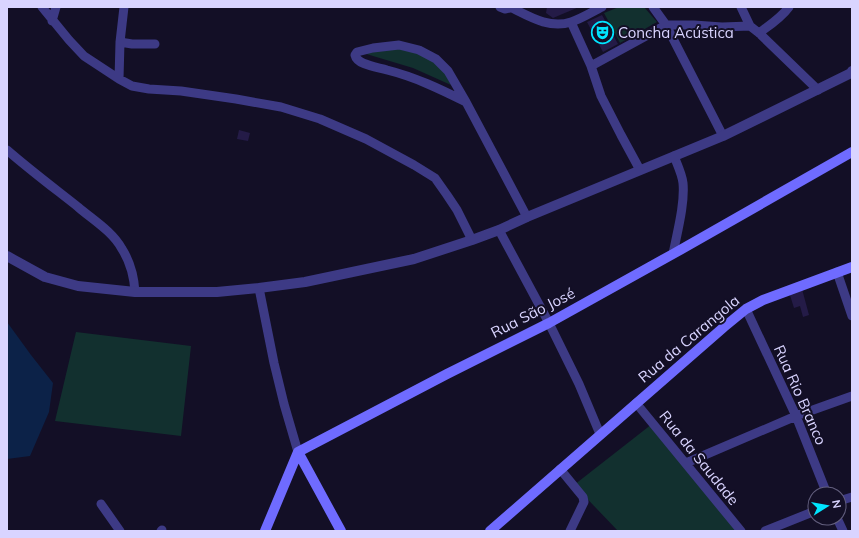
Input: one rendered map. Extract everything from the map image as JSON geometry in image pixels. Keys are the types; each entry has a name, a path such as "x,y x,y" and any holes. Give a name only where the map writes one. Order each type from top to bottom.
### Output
{"main road":[{"name":"Rua São José","path":"298,452 447,374 549,323 852,152"},
{"name":"Rua da Carangola","path":"490,531 600,434 746,309 763,300 852,267"},
{"path":"265,531 298,452"},
{"path":"298,452 341,531"}],"street":[{"path":"42,7 68,40 84,56 132,86 149,89 181,91 281,107 320,119 366,139 414,165 435,178 457,210 472,240"},
{"path":"52,21 56,7"},
{"path":"119,79 120,42 124,7"},
{"path":"500,7 506,9 514,8 537,20 558,24 571,22 602,7"},
{"path":"653,7 666,26 723,136"},
{"path":"741,7 750,26 759,32 818,90"},
{"path":"759,32 772,24 790,7"},
{"path":"571,22 591,66 601,96 640,170"},
{"path":"591,66 666,26 750,26"},
{"path":"120,42 132,44 154,44"},
{"path":"466,102 437,87 403,74 358,61 355,55 357,52 373,48 399,45 419,50 436,59 448,71 466,102 527,217"},
{"path":"7,256 45,277 78,286 135,292 217,292 259,288 305,282 414,259 499,230 723,136 852,73"},
{"path":"7,150 108,231 122,248 130,264 134,277 135,292"},
{"path":"673,254 682,204 683,187 683,181 674,156"},
{"path":"499,230 549,323 579,384 600,434"},
{"path":"837,272 852,316"},
{"path":"259,288 274,363 298,452"},
{"name":"Rua Rio Branco","path":"746,309 796,416 824,486"},
{"path":"686,463 796,416 852,396"},
{"name":"Rua da Saudade","path":"636,403 741,531"},
{"path":"560,469 583,497 584,502 570,531"},
{"path":"101,504 120,531"},
{"path":"765,531 807,514"}],"green space":[{"path":"619,7 644,7 657,22 620,43 604,13"},
{"path":"397,47 414,51 439,62 451,85 413,68 363,53"},
{"path":"76,332 191,346 181,436 55,421"},
{"path":"652,424 738,531 618,531 574,485"}],"water":[{"path":"7,322 53,383 49,412 30,456 7,459"}],"building":[{"path":"547,7 579,7 553,18 546,13"},
{"name":"Concha Acústica","path":"602,15 618,44 603,52 587,22"},
{"path":"239,130 250,133 248,141 237,139"},
{"path":"802,289 809,315 803,317 800,306 794,308 789,292"}],"place":[{"name":"Concha Acústica","path":"602,33"}]}
